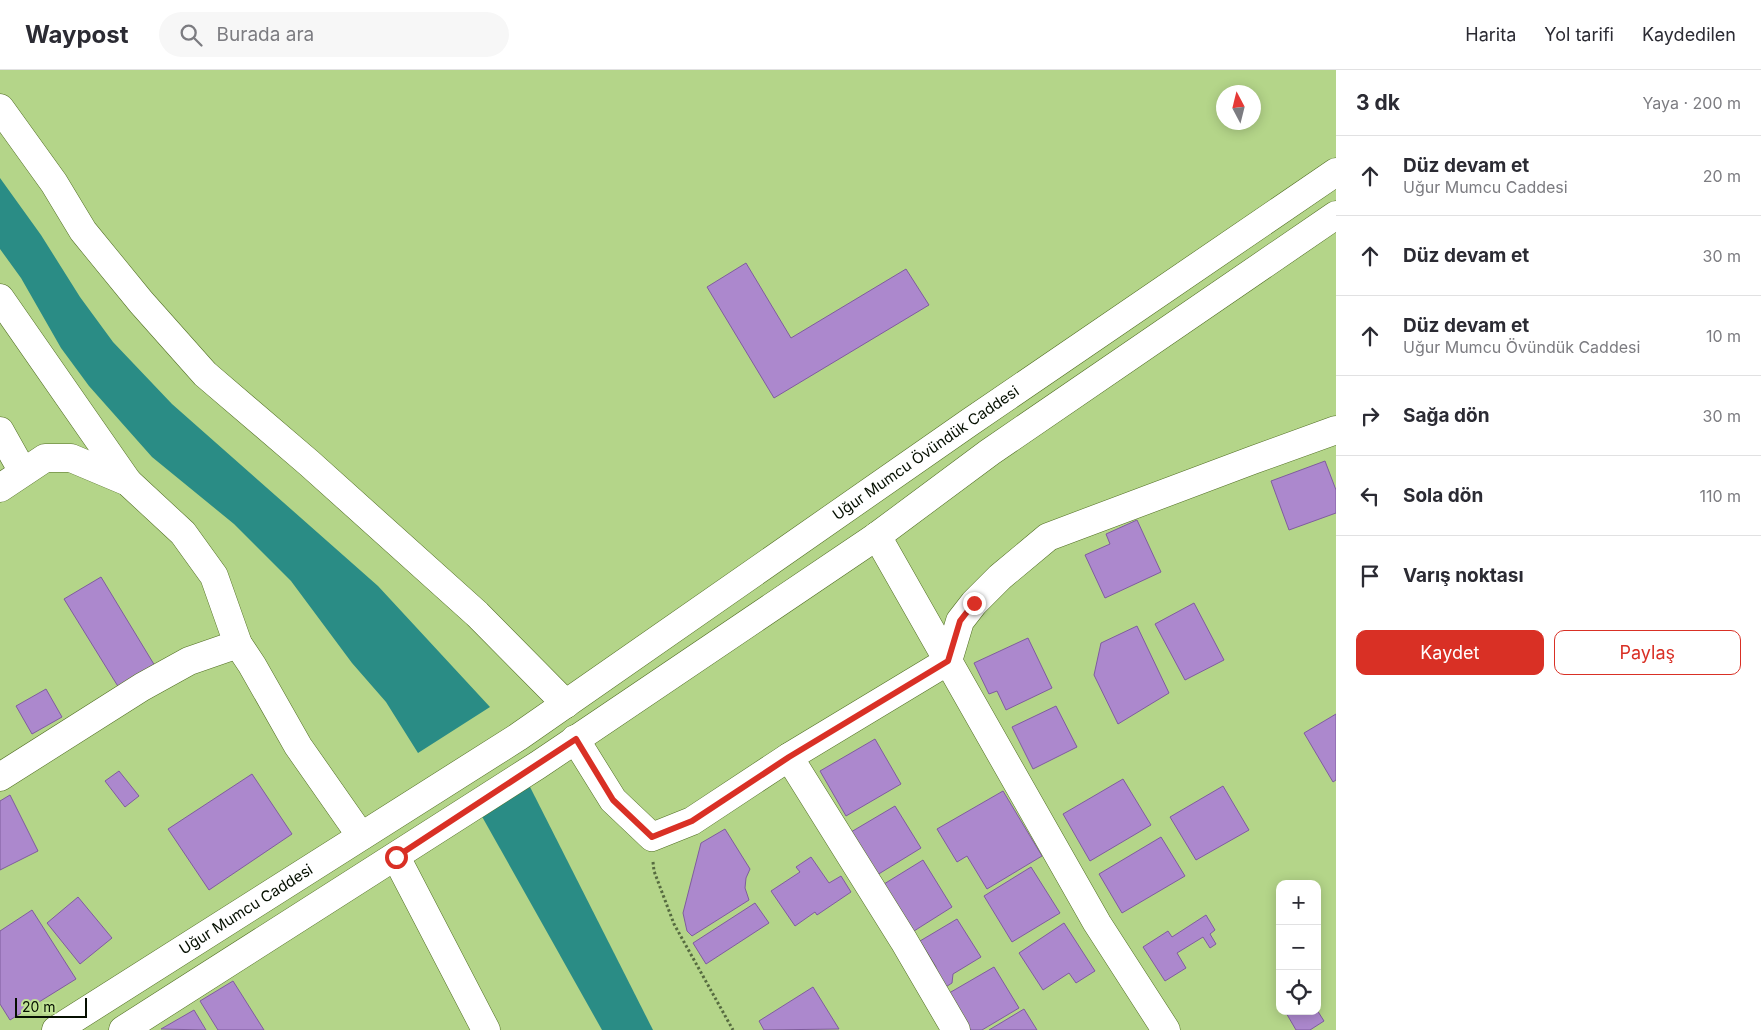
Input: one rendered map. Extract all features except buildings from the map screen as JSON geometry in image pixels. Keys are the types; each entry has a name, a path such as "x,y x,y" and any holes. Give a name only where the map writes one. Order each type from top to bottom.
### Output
{"street":[{"path":"0,108 54,183 83,231 141,302 206,374 477,614 566,704"},
{"name":"Uğur Mumcu Övündük Caddesi","path":"435,790 518,737 986,411 1336,172"},
{"path":"123,1030 455,820 538,765 877,536 990,452 1336,215"},
{"path":"0,298 128,482 183,533 214,576 238,644 298,746 361,836"},
{"path":"576,739 613,800 652,837 692,821 789,757 948,661 960,621 974,603 1000,577 1048,537 1336,430"},
{"path":"0,431 23,472"},
{"path":"0,488 45,458 70,458 128,482"},
{"path":"877,536 1097,923 1166,1030"},
{"path":"0,778 142,687 189,661 238,644"},
{"path":"789,757 904,941 956,1030"},
{"name":"Uğur Mumcu Caddesi","path":"56,1030 435,790"},
{"path":"396,857 486,1030"}],"path":[{"path":"652,837 654,872 674,924 733,1030"}],"water":[{"path":"0,178 41,235 80,297 113,342 172,404 378,586 490,707 418,753 386,702 352,663 291,581 234,524 152,457 89,386 61,348 21,278 0,249"},
{"path":"527,781 653,1030 602,1030 480,813"}],"route":[{"path":"396,857 576,739 613,800 652,837 692,821 789,757 948,661 960,621 974,603"}]}
